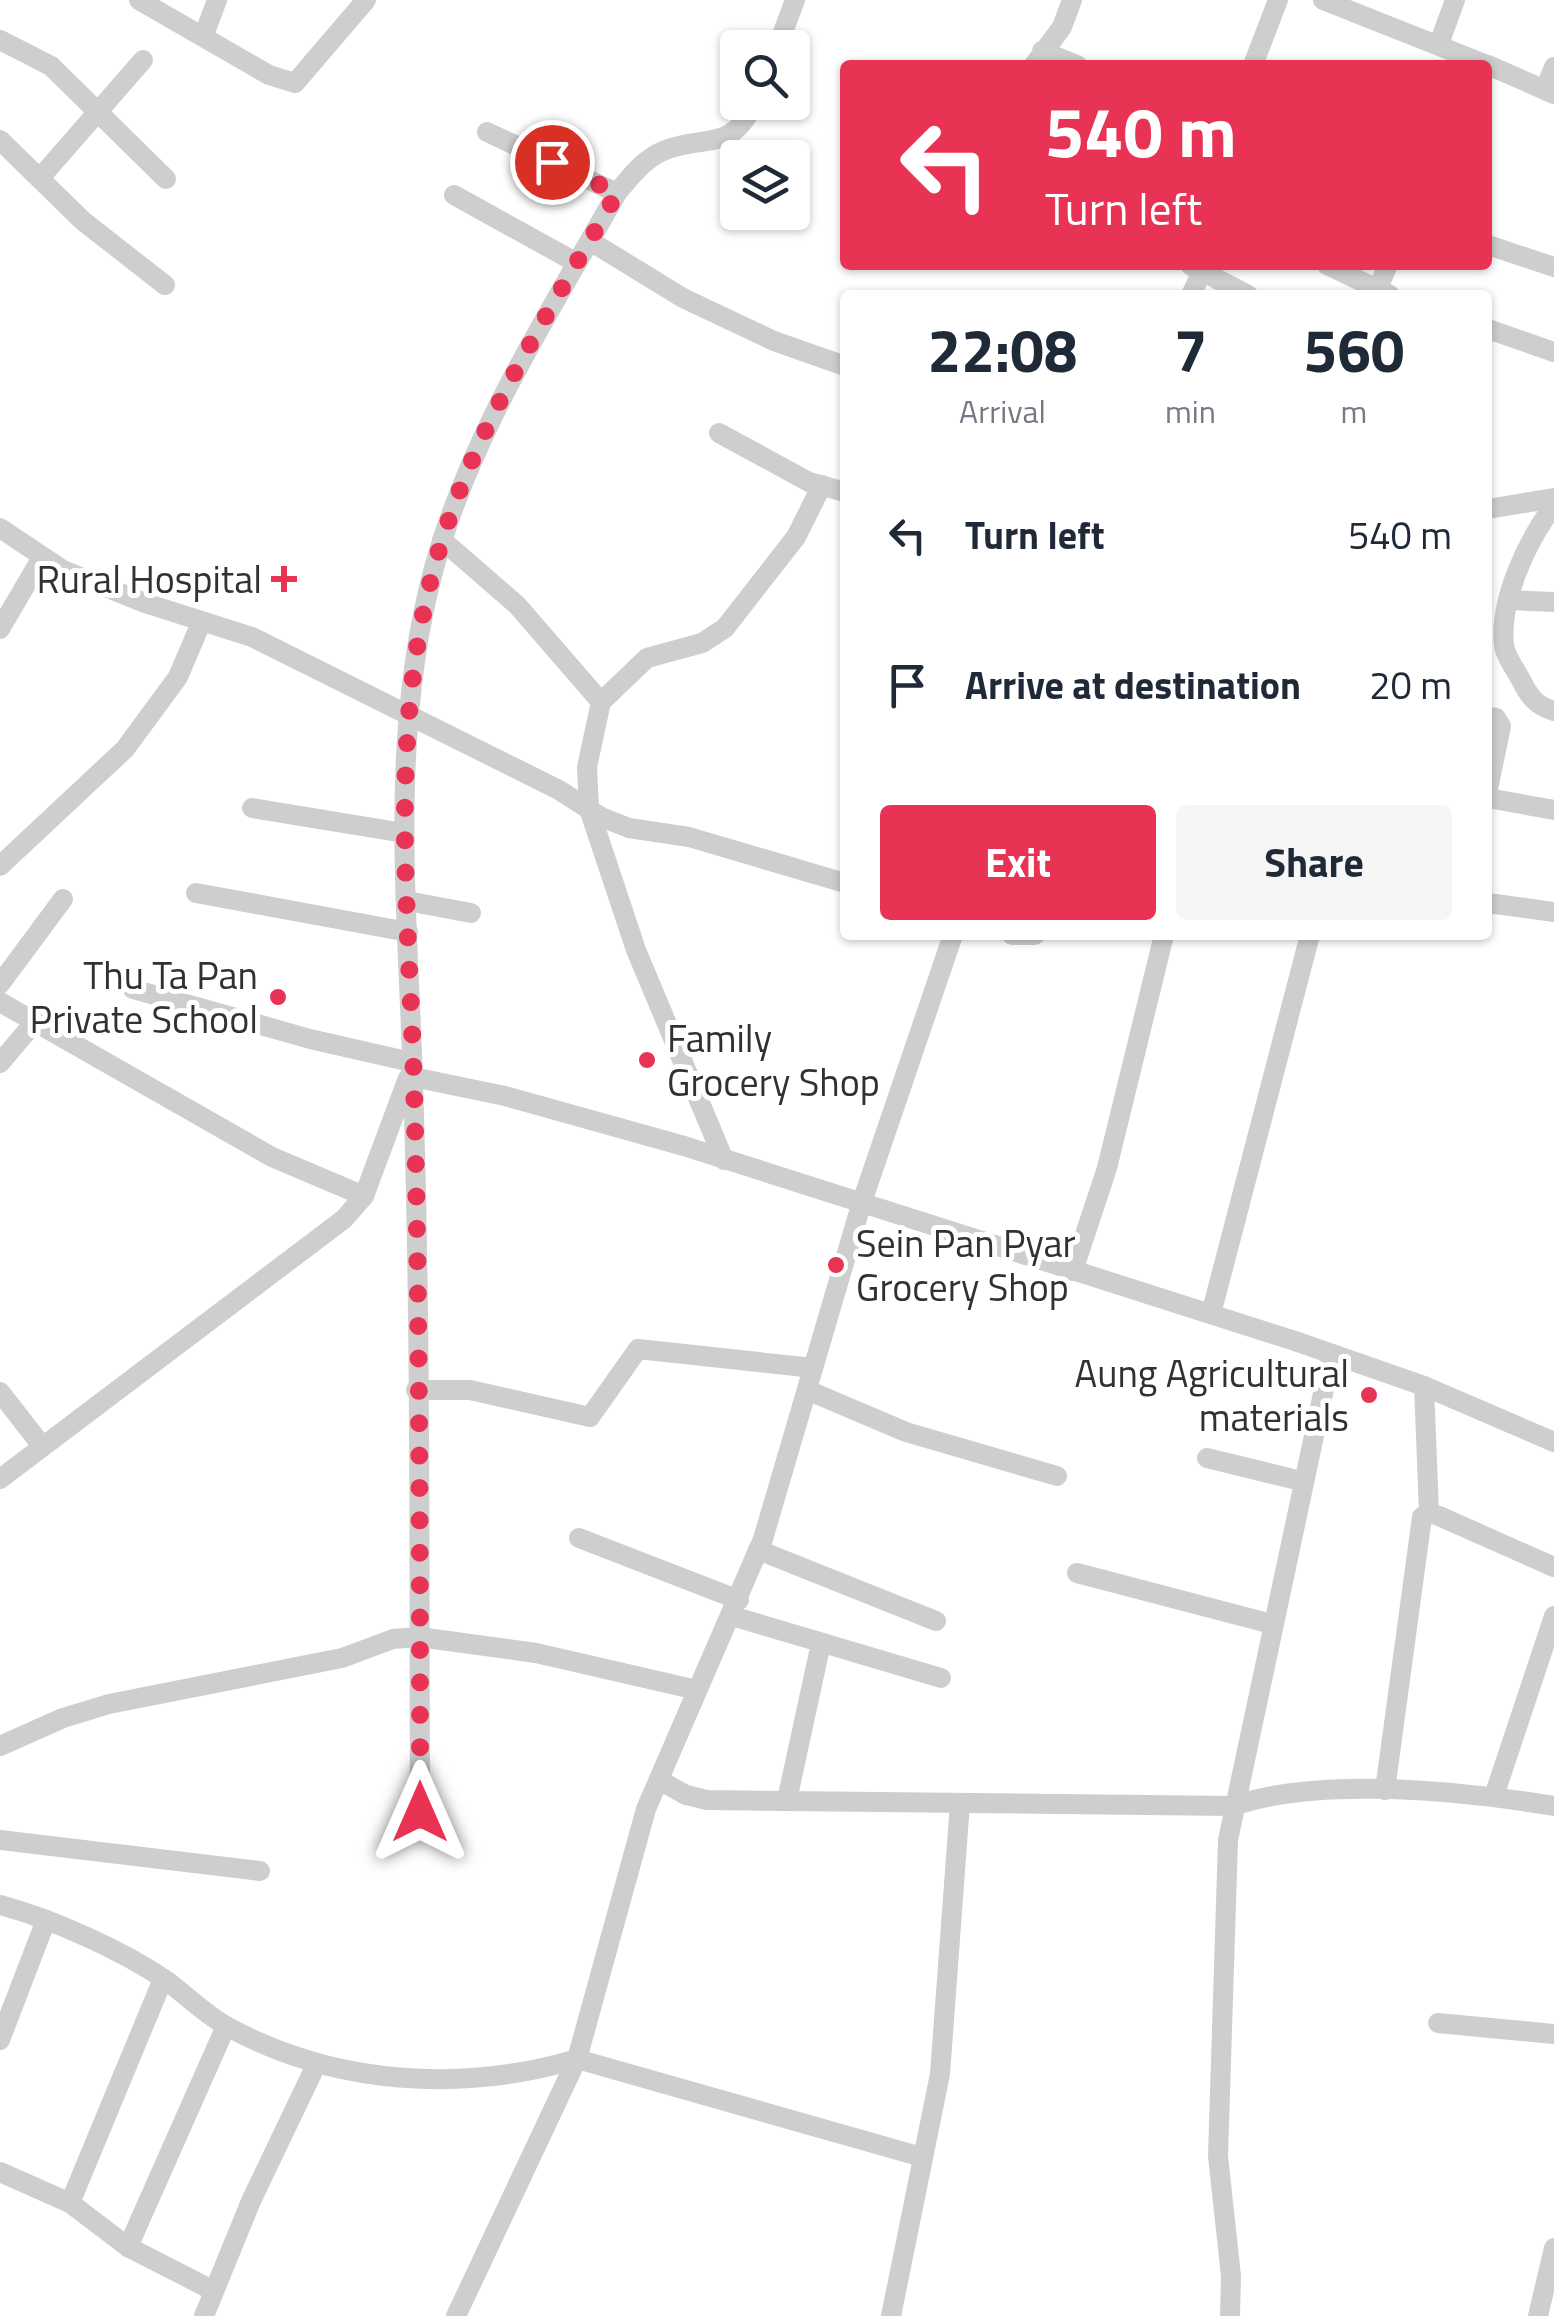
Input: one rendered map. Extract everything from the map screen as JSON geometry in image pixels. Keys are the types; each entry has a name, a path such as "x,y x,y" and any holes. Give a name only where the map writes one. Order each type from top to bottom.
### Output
{"street":[{"path":"139,0 204,34 270,76 295,83 366,0"},
{"path":"204,34 217,0"},
{"path":"784,30 795,0"},
{"path":"1038,58 1062,27 1072,0"},
{"path":"1255,60 1278,0"},
{"path":"1323,0 1440,44 1463,60"},
{"path":"1440,44 1455,0"},
{"path":"0,40 51,66 166,179"},
{"path":"40,178 97,108 143,60"},
{"path":"1492,67 1549,92 1554,68"},
{"path":"420,1812 412,1069 404,833 409,718 442,540 478,443 617,193 638,168 664,150 718,142 738,129 744,120"},
{"path":"487,132 617,193"},
{"path":"0,140 84,221 165,285"},
{"path":"454,195 577,263"},
{"path":"590,241 683,298 774,341 840,364"},
{"path":"1492,246 1554,268"},
{"path":"1205,270 1239,290"},
{"path":"1337,270 1377,290"},
{"path":"1492,330 1554,352"},
{"path":"720,433 822,486 840,491"},
{"path":"724,1160 636,950 589,810 588,767 601,702 647,658 702,643 725,628 796,537 822,486"},
{"path":"1492,510 1554,502"},
{"path":"1554,502 1535,532 1496,645 1527,692 1540,706 1554,710"},
{"path":"0,528 41,559 201,623 252,637 629,828 690,837 840,881"},
{"path":"442,540 516,605 601,702"},
{"path":"0,628 41,559"},
{"path":"1509,600 1554,602"},
{"path":"0,866 126,749 178,676 201,623"},
{"path":"1492,718 1501,721 1492,769"},
{"path":"1492,799 1554,810"},
{"path":"252,808 404,833"},
{"path":"196,893 408,932"},
{"path":"0,984 62,898"},
{"path":"406,901 471,913"},
{"path":"1492,904 1554,912"},
{"path":"456,2316 578,2059 646,1809 758,1550 860,1205 951,940"},
{"path":"1073,1271 1107,1168 1163,940"},
{"path":"1210,1314 1309,940"},
{"path":"133,989 724,1160 1210,1314 1424,1386 1554,1442"},
{"path":"0,1002 272,1157 364,1196"},
{"path":"0,1062 33,1024"},
{"path":"0,1479 324,1237 364,1196 412,1069"},
{"path":"416,1390 470,1390 590,1417 638,1349 813,1368"},
{"path":"1230,2316 1232,2276 1218,2156 1226,1877 1234,1806 1331,1356"},
{"path":"1424,1386 1429,1513"},
{"path":"807,1390 906,1432 1057,1476"},
{"path":"0,1392 42,1446"},
{"path":"1207,1458 1302,1481"},
{"path":"1429,1513 1554,1567"},
{"path":"1385,1790 1422,1517 1429,1513"},
{"path":"579,1538 821,1643 941,1678"},
{"path":"758,1550 936,1621"},
{"path":"1077,1573 1272,1624"},
{"path":"1494,1796 1554,1616"},
{"path":"0,1746 63,1718 109,1704 342,1658 394,1639 419,1638 536,1653 697,1690"},
{"path":"786,1800 821,1643"},
{"path":"658,1780 686,1796 706,1800 1234,1806 1264,1796 1385,1790 1494,1796 1554,1806"},
{"path":"891,2316 940,2074 960,1803"},
{"path":"0,1840 260,1872"},
{"path":"0,1905 46,1920 163,1979 226,2026 316,2065 384,2079 437,2078 542,2070 578,2059 922,2156"},
{"path":"0,2040 46,1920"},
{"path":"70,2203 163,1979"},
{"path":"1438,2023 1554,2034"},
{"path":"128,2246 226,2026"},
{"path":"204,2316 212,2290 316,2065"},
{"path":"0,2172 70,2203 128,2246 212,2290"},
{"path":"1538,2316 1554,2248"}],"place":[{"name":"Rural Hospital","path":"284,579"},
{"name":"Thu Ta Pan Private School","path":"278,997"},
{"name":"Family Grocery Shop","path":"647,1060"},
{"name":"Sein Pan Pyar Grocery Shop","path":"836,1265"},
{"name":"Aung Agricultural materials","path":"1369,1395"}],"route":[{"path":"420,1812 414,1077 403,816 405,746 432,574 478,443 617,193 552,162"}]}
